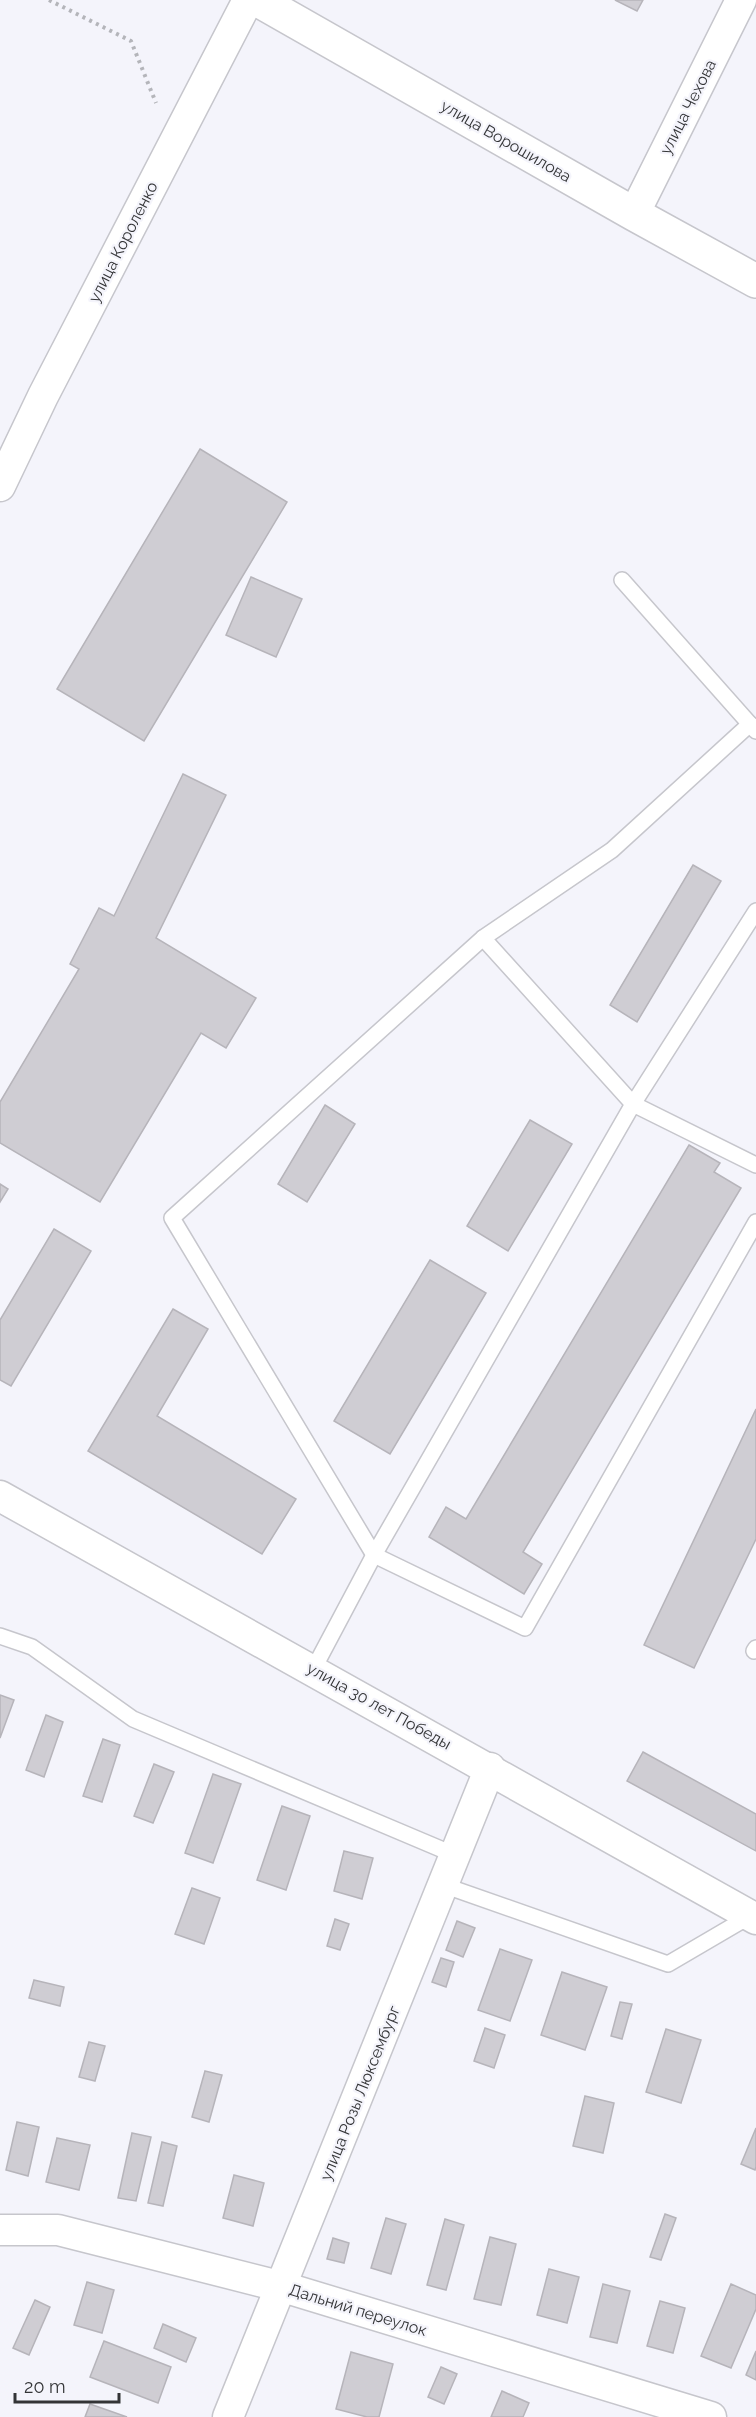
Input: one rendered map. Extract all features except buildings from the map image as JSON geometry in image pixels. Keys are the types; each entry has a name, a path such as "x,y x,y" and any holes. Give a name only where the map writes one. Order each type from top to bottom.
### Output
{"street":[{"name":"улица Короленко","path":"0,486 43,396 248,0"},
{"name":"улица Ворошилова","path":"258,0 756,281"},
{"name":"улица Чехова","path":"634,214 741,0"},
{"name":"улица 30 лет Победы","path":"0,1496 753,1917"},
{"name":"улица Розы Люксембург","path":"228,2417 490,1768"},
{"name":"Дальний переулок","path":"0,2230 58,2230 282,2287 711,2417"}],"lane":[{"path":"622,580 753,727 612,850 483,938 172,1218 374,1555 525,1628 756,1222"},
{"path":"313,1670 374,1555 633,1104 756,911"},
{"path":"483,938 633,1104 756,1165"},
{"path":"0,1636 32,1647 134,1719 455,1855"},
{"path":"443,1885 668,1964 753,1917"}],"path":[{"path":"50,0 131,41 173,144"}]}
